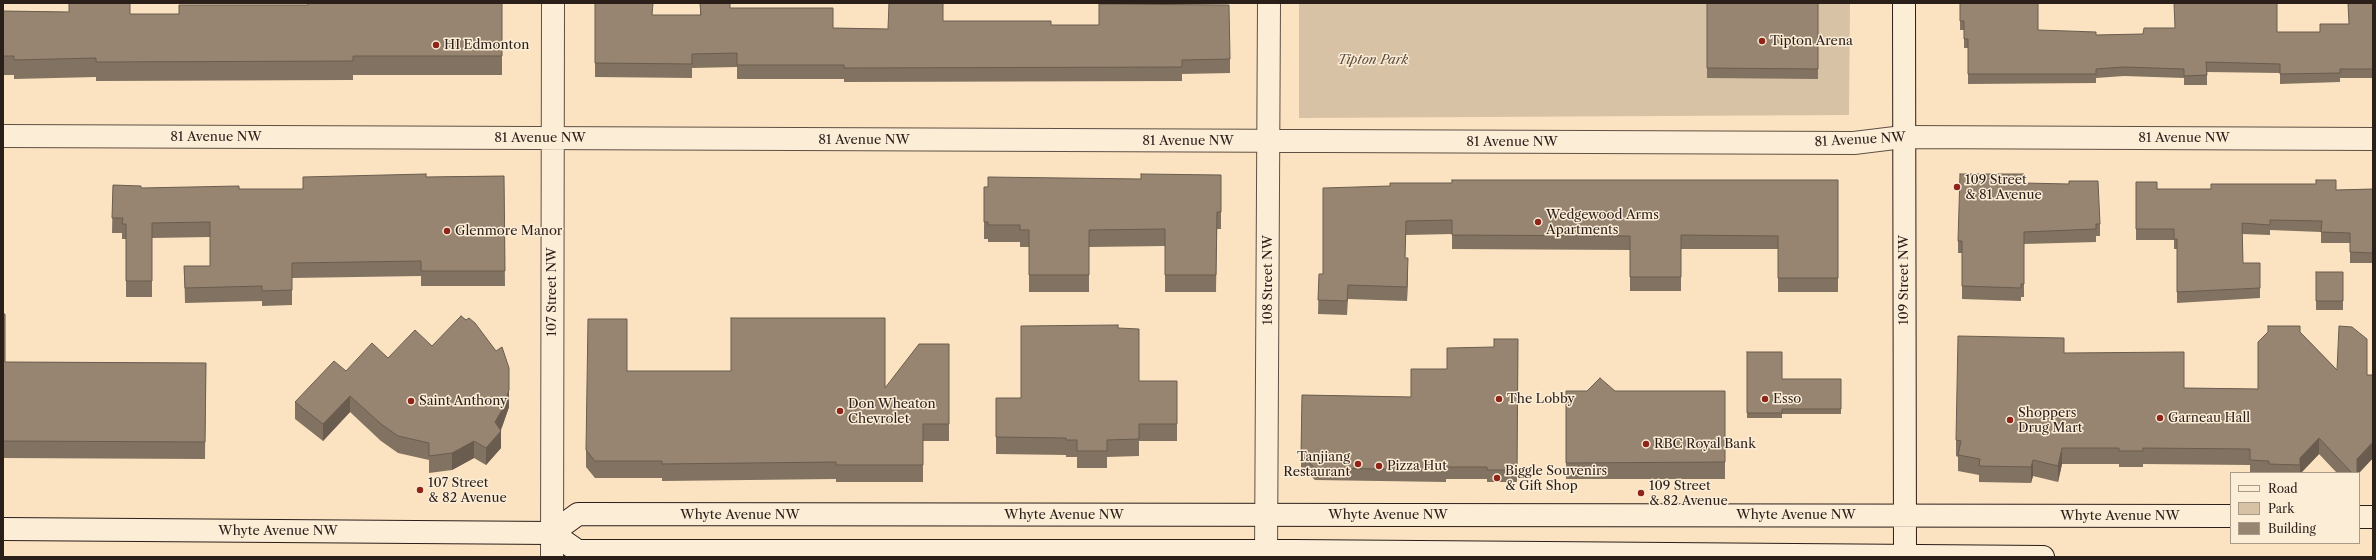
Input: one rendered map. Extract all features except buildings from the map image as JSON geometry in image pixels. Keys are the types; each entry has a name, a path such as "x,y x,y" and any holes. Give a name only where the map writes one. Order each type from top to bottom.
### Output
{"main road":[{"name":"107 Street NW","path":"552,557 553,3"},
{"name":"108 Street NW","path":"1266,554 1269,3"},
{"name":"109 Street NW","path":"1904,3 1903,137 1905,557"},
{"name":"81 Avenue NW","path":"3,136 1854,144 1903,137 2373,139"},
{"name":"Whyte Avenue NW","path":"3,529 552,533 578,514 2230,516"},
{"path":"2360,517 2373,517"},
{"path":"552,533 578,551 2043,557"}],"green space":[{"name":"Tipton Park","path":"1299,3 1850,3 1849,115 1299,118"}],"place":[{"name":"Tipton Arena","path":"1762,41"},
{"name":"HI Edmonton","path":"436,45"},
{"name":"109 Street & 81 Avenue","path":"1957,187"},
{"name":"Wedgewood Arms Apartments","path":"1538,222"},
{"name":"Glenmore Manor","path":"447,231"},
{"name":"The Lobby","path":"1499,399"},
{"name":"Esso","path":"1765,399"},
{"name":"Saint Anthony","path":"411,401"},
{"name":"Don Wheaton Chevrolet","path":"840,411"},
{"name":"Garneau Hall","path":"2160,418"},
{"name":"Shoppers Drug Mart","path":"2010,420"},
{"name":"RBC Royal Bank","path":"1646,444"},
{"name":"Tanjiang Restaurant","path":"1358,464"},
{"name":"Pizza Hut","path":"1379,466"},
{"name":"Biggle Souvenirs & Gift Shop","path":"1497,478"},
{"name":"107 Street & 82 Avenue","path":"420,490"},
{"name":"109 Street & 82 Avenue","path":"1641,493"}]}
